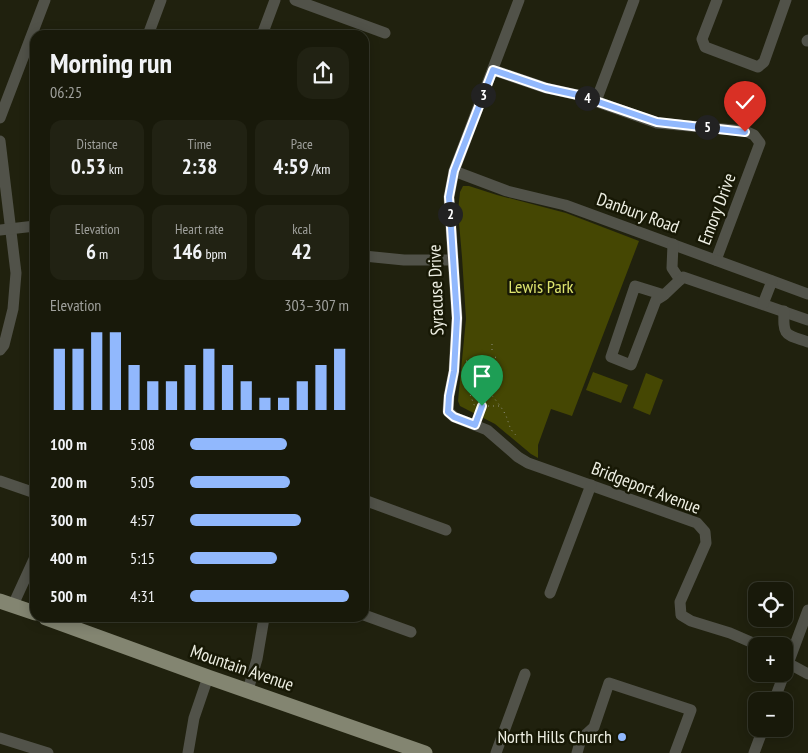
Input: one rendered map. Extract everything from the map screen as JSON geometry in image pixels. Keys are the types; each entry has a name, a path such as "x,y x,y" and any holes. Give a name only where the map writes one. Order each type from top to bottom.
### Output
{"main road":[{"path":"7,603 30,612"},
{"name":"Mountain Avenue","path":"57,622 425,753"}],"street":[{"path":"34,30 45,0"},
{"path":"150,30 161,0"},
{"path":"264,30 275,0"},
{"path":"295,0 385,33"},
{"name":"Syracuse Drive","path":"448,412 457,318 449,197 454,171 519,0"},
{"path":"493,70 546,88 596,101 634,0"},
{"path":"717,0 702,39 705,47 758,67 764,62 786,0"},
{"path":"0,118 30,39"},
{"name":"Emory Drive","path":"596,101 657,122 745,132 754,135 760,143 716,260"},
{"path":"0,141 5,230 16,272 13,309 4,345 0,350"},
{"name":"Danbury Road","path":"454,171 507,191 565,205 808,294"},
{"path":"5,230 30,227"},
{"path":"673,244 672,268 680,280"},
{"path":"369,256 404,260 453,260"},
{"path":"664,294 636,286 611,357 631,364 656,300 664,294 683,277 808,320"},
{"path":"763,304 772,281"},
{"path":"784,311 784,330 788,336 808,342"},
{"name":"Bridgeport Avenue","path":"448,412 454,417 487,430 518,457 528,463 697,523 705,532 706,543 680,602 681,615 691,621 730,632 748,640"},
{"path":"0,481 30,491"},
{"path":"550,593 591,485"},
{"path":"369,502 446,530"},
{"path":"7,603 30,566"},
{"path":"793,646 808,610"},
{"path":"369,617 412,632"},
{"path":"248,690 257,659 263,622"},
{"path":"793,666 808,674"},
{"path":"496,753 524,674"},
{"path":"188,753 194,718 208,677"},
{"path":"577,753 581,739 594,727 609,684 691,710 675,753"},
{"path":"754,753 760,737"},
{"path":"0,738 48,753"}],"path":[{"path":"492,343 492,350"},
{"path":"475,425 493,379 496,353"},
{"path":"454,360 477,362"},
{"path":"474,362 465,371 478,381"},
{"path":"474,378 479,378 484,380 486,385 478,408 475,407 467,390 468,385 474,378"},
{"path":"479,378 477,386 480,389 485,389"},
{"path":"488,391 505,413 509,425 518,436"},
{"path":"482,406 500,406"}],"green space":[{"name":"Lewis Park","path":"463,186 469,186 566,213 639,241 572,416 551,409 538,445 538,458 495,424 460,406 458,401 466,319 458,211 460,192"},
{"path":"593,372 628,385 621,403 586,390"},
{"path":"646,373 663,380 650,415 633,408"}],"place":[{"name":"North Hills Church","path":"622,737"}],"route":[{"path":"482,406 475,425 454,417 448,412 454,371 457,318 449,197 454,171 493,70 546,88 578,95 657,122 745,132"}]}
